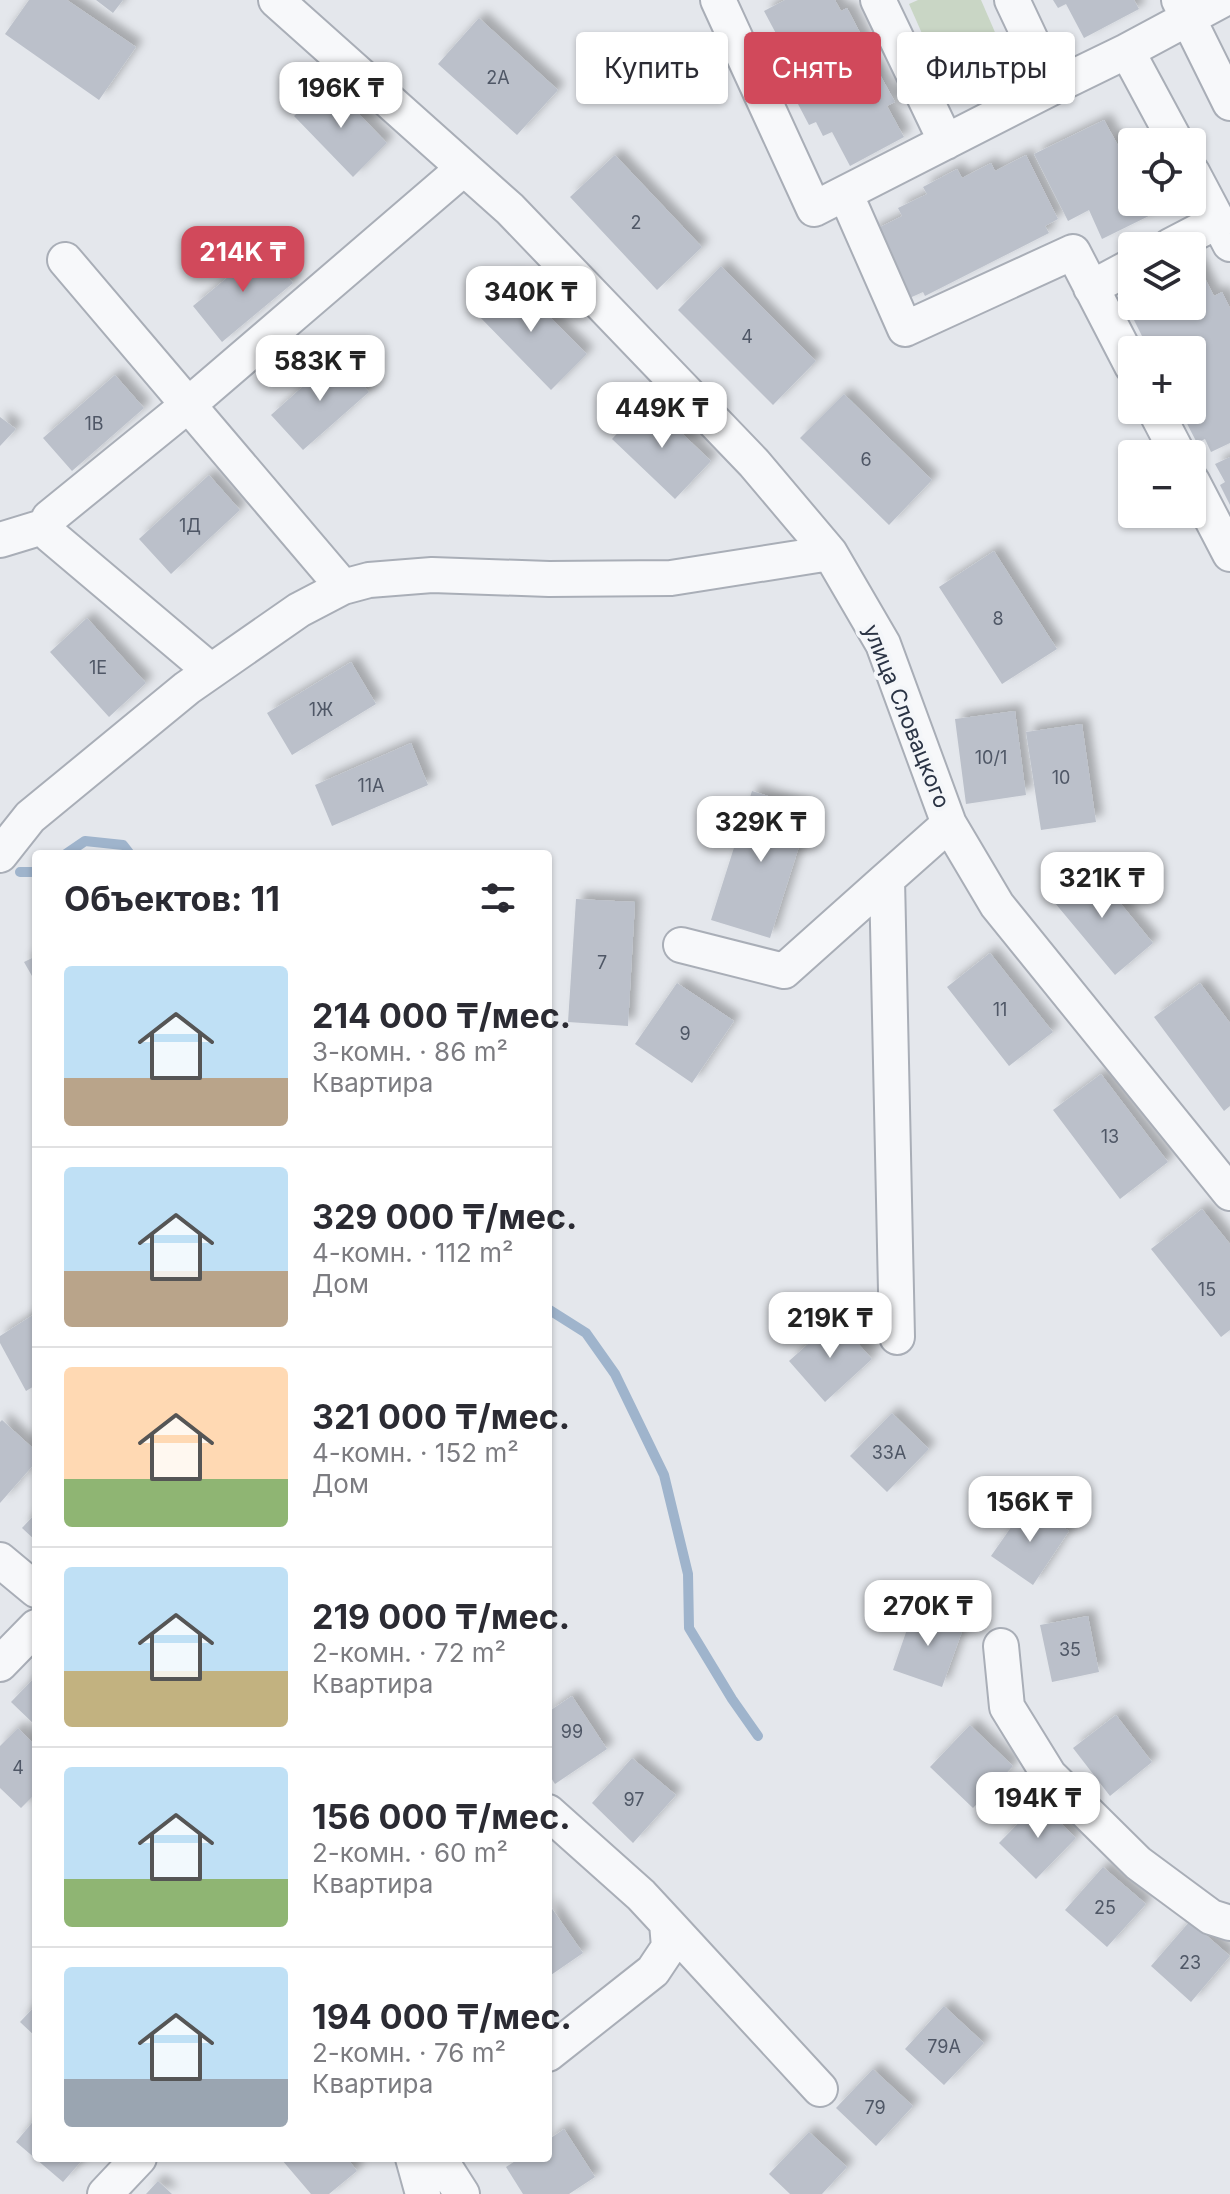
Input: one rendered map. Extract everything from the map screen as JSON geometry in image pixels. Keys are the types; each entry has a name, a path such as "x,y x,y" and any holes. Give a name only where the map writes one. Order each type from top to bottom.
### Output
{"street":[{"name":"улица Словацкого","path":"276,0 510,209 754,463 830,553 883,644 949,824 997,905 1230,1193"},
{"path":"718,0 814,209 1020,104"},
{"path":"878,0 946,142"},
{"path":"1012,0 1027,32"},
{"path":"1075,76 1127,51 1183,9 1222,0"},
{"path":"1183,9 1230,103"},
{"path":"1127,51 1168,128"},
{"path":"211,671 50,535 46,526 49,518 188,405 464,168"},
{"path":"846,195 905,329 1073,252 1118,339"},
{"path":"1206,198 1224,232"},
{"path":"65,260 343,587"},
{"path":"1091,288 1118,274"},
{"path":"1206,508 1230,554"},
{"path":"0,540 46,526"},
{"path":"0,855 30,817 187,688 299,610 343,587 369,580 432,575 549,579 671,578 830,553"},
{"path":"681,945 784,971 949,824"},
{"path":"887,879 897,1337"},
{"path":"0,1560 32,1587"},
{"path":"0,1664 32,1631"},
{"path":"1001,1646 1007,1707 1049,1775 1138,1863 1211,1917 1230,1923"},
{"path":"552,1816 641,1895 820,2089"},
{"path":"552,2051 653,1971 669,1947 667,1923"},
{"path":"105,2194 135,2162"},
{"path":"414,2162 423,2194"},
{"path":"442,2162 462,2194"}],"green space":[{"path":"918,0 981,0 995,32 921,32 909,4"}],"building":[{"path":"29,0 67,0 136,47 99,100 5,34"},
{"path":"96,0 123,0 113,13"},
{"path":"785,0 835,0 841,11 847,8 860,32 775,32 764,11"},
{"path":"1053,0 1134,0 1139,9 1084,38 1066,4 1058,8"},
{"path":"479,18 558,90 517,135 438,64"},
{"path":"881,77 895,102 887,106 904,137 850,166 832,132 823,136 816,122 809,125 798,104 881,104"},
{"path":"329,83 387,143 353,177 294,116"},
{"path":"1104,120 1118,145 1118,216 1149,216 1102,239 1089,210 1068,221 1034,154"},
{"path":"615,155 702,247 657,290 570,197"},
{"path":"1026,155 1058,219 1045,226 1049,233 925,296 923,292 905,300 870,232 902,216 898,208 927,194 923,187 957,169 962,178 991,163 995,171"},
{"path":"264,247 293,283 222,342 193,306"},
{"path":"721,266 816,361 773,405 678,310"},
{"path":"511,278 587,354 551,390 476,313"},
{"path":"1206,280 1214,296 1222,292 1230,308 1230,443 1211,452 1205,439 1195,440 1187,424 1206,424 1206,336 1142,336 1134,320 1206,320"},
{"path":"337,356 369,392 303,450 271,415"},
{"path":"115,375 144,408 72,471 43,438"},
{"path":"844,394 932,480 889,525 800,438"},
{"path":"648,401 711,461 675,499 612,439"},
{"path":"0,417 16,429 0,446"},
{"path":"1230,457 1230,505 1220,485 1225,482 1215,464"},
{"path":"209,475 240,510 171,574 139,539"},
{"path":"994,551 1057,649 1002,684 939,587"},
{"path":"87,618 146,683 109,717 50,652"},
{"path":"351,662 376,704 292,755 267,713"},
{"path":"1015,711 1026,795 966,804 955,719"},
{"path":"1082,724 1096,822 1041,830 1026,732"},
{"path":"411,743 428,785 332,826 315,785"},
{"path":"752,791 811,809 770,938 711,920"},
{"path":"1089,865 1153,943 1115,975 1050,897"},
{"path":"576,899 635,902 628,1026 568,1022"},
{"path":"990,953 1053,1032 1009,1066 947,987"},
{"path":"32,958 32,976 24,962"},
{"path":"677,983 734,1021 692,1083 635,1044"},
{"path":"1200,983 1230,1023 1230,1106 1224,1111 1154,1017"},
{"path":"1101,1074 1168,1162 1120,1199 1053,1110"},
{"path":"1202,1209 1230,1244 1230,1330 1221,1337 1151,1249"},
{"path":"32,1316 32,1387 26,1391 0,1343 0,1336"},
{"path":"836,1319 872,1359 825,1402 789,1361"},
{"path":"892,1413 929,1449 887,1492 850,1456"},
{"path":"2,1420 32,1447 32,1467 0,1503"},
{"path":"1028,1503 1069,1531 1033,1585 991,1556"},
{"path":"32,1517 32,1537 22,1528"},
{"path":"914,1609 964,1626 942,1687 893,1670"},
{"path":"1088,1616 1099,1672 1052,1682 1040,1625"},
{"path":"32,1680 32,1722 11,1702"},
{"path":"572,1696 607,1749 555,1784 552,1779 552,1709"},
{"path":"1116,1715 1152,1762 1110,1796 1073,1748"},
{"path":"970,1725 1013,1766 973,1808 930,1767"},
{"path":"18,1728 32,1742 32,1797 21,1808 0,1788 0,1746"},
{"path":"632,1758 676,1795 633,1843 592,1803"},
{"path":"1039,1802 1076,1838 1036,1879 999,1843"},
{"path":"1103,1867 1146,1904 1107,1947 1065,1910"},
{"path":"552,1909 583,1953 552,1974"},
{"path":"1190,1921 1230,1956 1191,2002 1151,1966"},
{"path":"944,2006 984,2043 944,2085 905,2049"},
{"path":"32,2009 32,2033 20,2022"},
{"path":"873,2069 913,2106 876,2146 836,2108"},
{"path":"32,2123 32,2156 16,2142"},
{"path":"564,2129 595,2177 569,2194 523,2194 506,2167 514,2162 552,2162 552,2137"},
{"path":"809,2132 847,2167 822,2194 790,2194 769,2174"},
{"path":"40,2162 80,2162 63,2182"},
{"path":"284,2162 350,2162 357,2171 329,2194 311,2194"},
{"path":"158,2181 172,2194 146,2194"}],"waterway":[{"path":"72,850 85,841 123,845 127,850"},
{"path":"20,872 32,872"},
{"path":"552,1312 586,1333 615,1374 664,1475 688,1574 689,1628 758,1736"}]}
